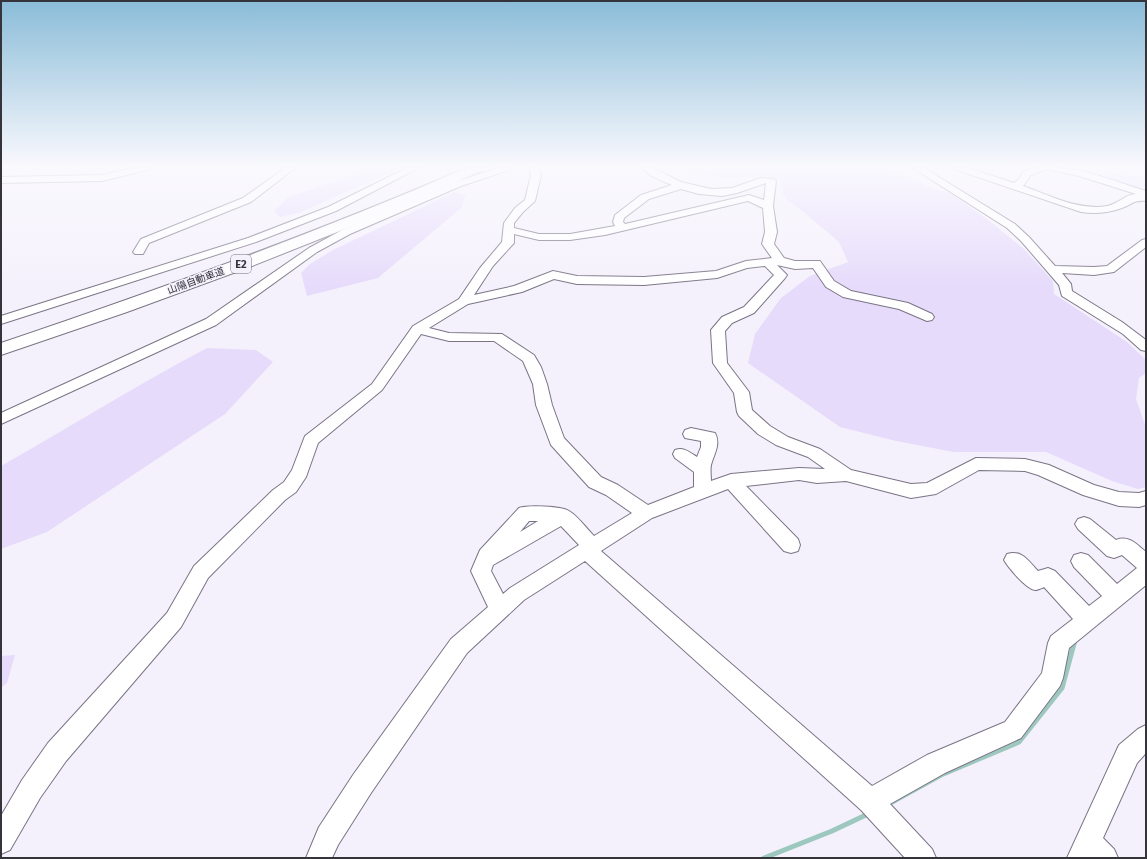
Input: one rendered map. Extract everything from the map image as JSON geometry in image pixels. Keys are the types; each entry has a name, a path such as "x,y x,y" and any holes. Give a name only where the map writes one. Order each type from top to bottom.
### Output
{"highway":[{"name":"山陽自動車道","path":"1,339 178,280 363,208"},
{"name":"山陽自動車道","path":"1,349 191,283 383,208"},
{"path":"1,352 74,324"}],"street":[{"path":"139,252 145,241 227,208"},
{"path":"1,320 252,240 334,208"},
{"path":"1,419 211,322 313,250 346,232 405,208"},
{"path":"464,301 481,271 508,242 509,223 521,208"},
{"path":"622,228 618,222 619,217 631,208"},
{"path":"509,230 539,237 570,237 605,232 706,208"},
{"path":"768,208 771,232 768,244 774,262 781,275 749,310 727,320 718,330 720,363 741,392 745,412 754,422 782,441 814,453 846,475 911,491 930,489 976,464 1025,465 1043,470 1089,490 1119,499 1139,500 1146,498"},
{"path":"982,208 1010,226 1065,284 1066,293 1081,304 1120,326 1146,347"},
{"path":"1078,208 1092,211 1101,211 1110,208"},
{"path":"1052,269 1094,272 1110,269 1146,242"},
{"path":"1,841 31,789 57,752 174,620 201,572 279,495 290,487 300,472 311,440 377,387 418,329 464,301 518,289 553,275 577,280 609,281 684,278 717,274 746,265 774,262 795,265 816,264 830,284 847,294 903,306 927,317"},
{"path":"418,329 448,337 497,337 529,358 540,384 544,405 557,441 595,482 612,490 646,513"},
{"path":"691,434 709,437 709,447 702,469 703,491"},
{"path":"681,454 702,469"},
{"path":"319,858 328,836 362,784 459,646 517,594 646,513 703,491 732,481 799,474 822,480 846,475"},
{"path":"732,481 792,545"},
{"path":"500,609 480,571 487,556 525,513 563,516 590,549 877,808 923,858"},
{"path":"1084,524 1114,550 1124,545 1146,564"},
{"path":"1014,560 1035,581 1048,578 1088,620"},
{"path":"1081,561 1117,597"},
{"path":"877,808 936,764 1013,730 1052,678 1059,643 1146,573"},
{"path":"1091,853 1128,754 1146,737"}],"shaded area":[{"path":"277,208 310,208 301,212 280,217 274,211"},
{"path":"420,208 461,208 378,278 307,296 301,273 310,264 333,250"},
{"path":"799,208 971,208 992,223 1024,249 1053,281 1054,294 1127,342 1146,360 1146,373 1139,378 1136,399 1146,427 1146,487 1138,489 1112,481 1046,452 954,452 896,441 840,427 748,363 755,334 781,298 810,276 848,262 839,242"},
{"path":"207,348 256,350 273,362 225,414 47,532 1,549 1,466"},
{"path":"15,655 7,683 1,688 1,656"}],"waterway":[{"path":"892,802 941,775 1019,742 1062,688 1075,640"},
{"path":"764,858 832,831 868,814"}]}
